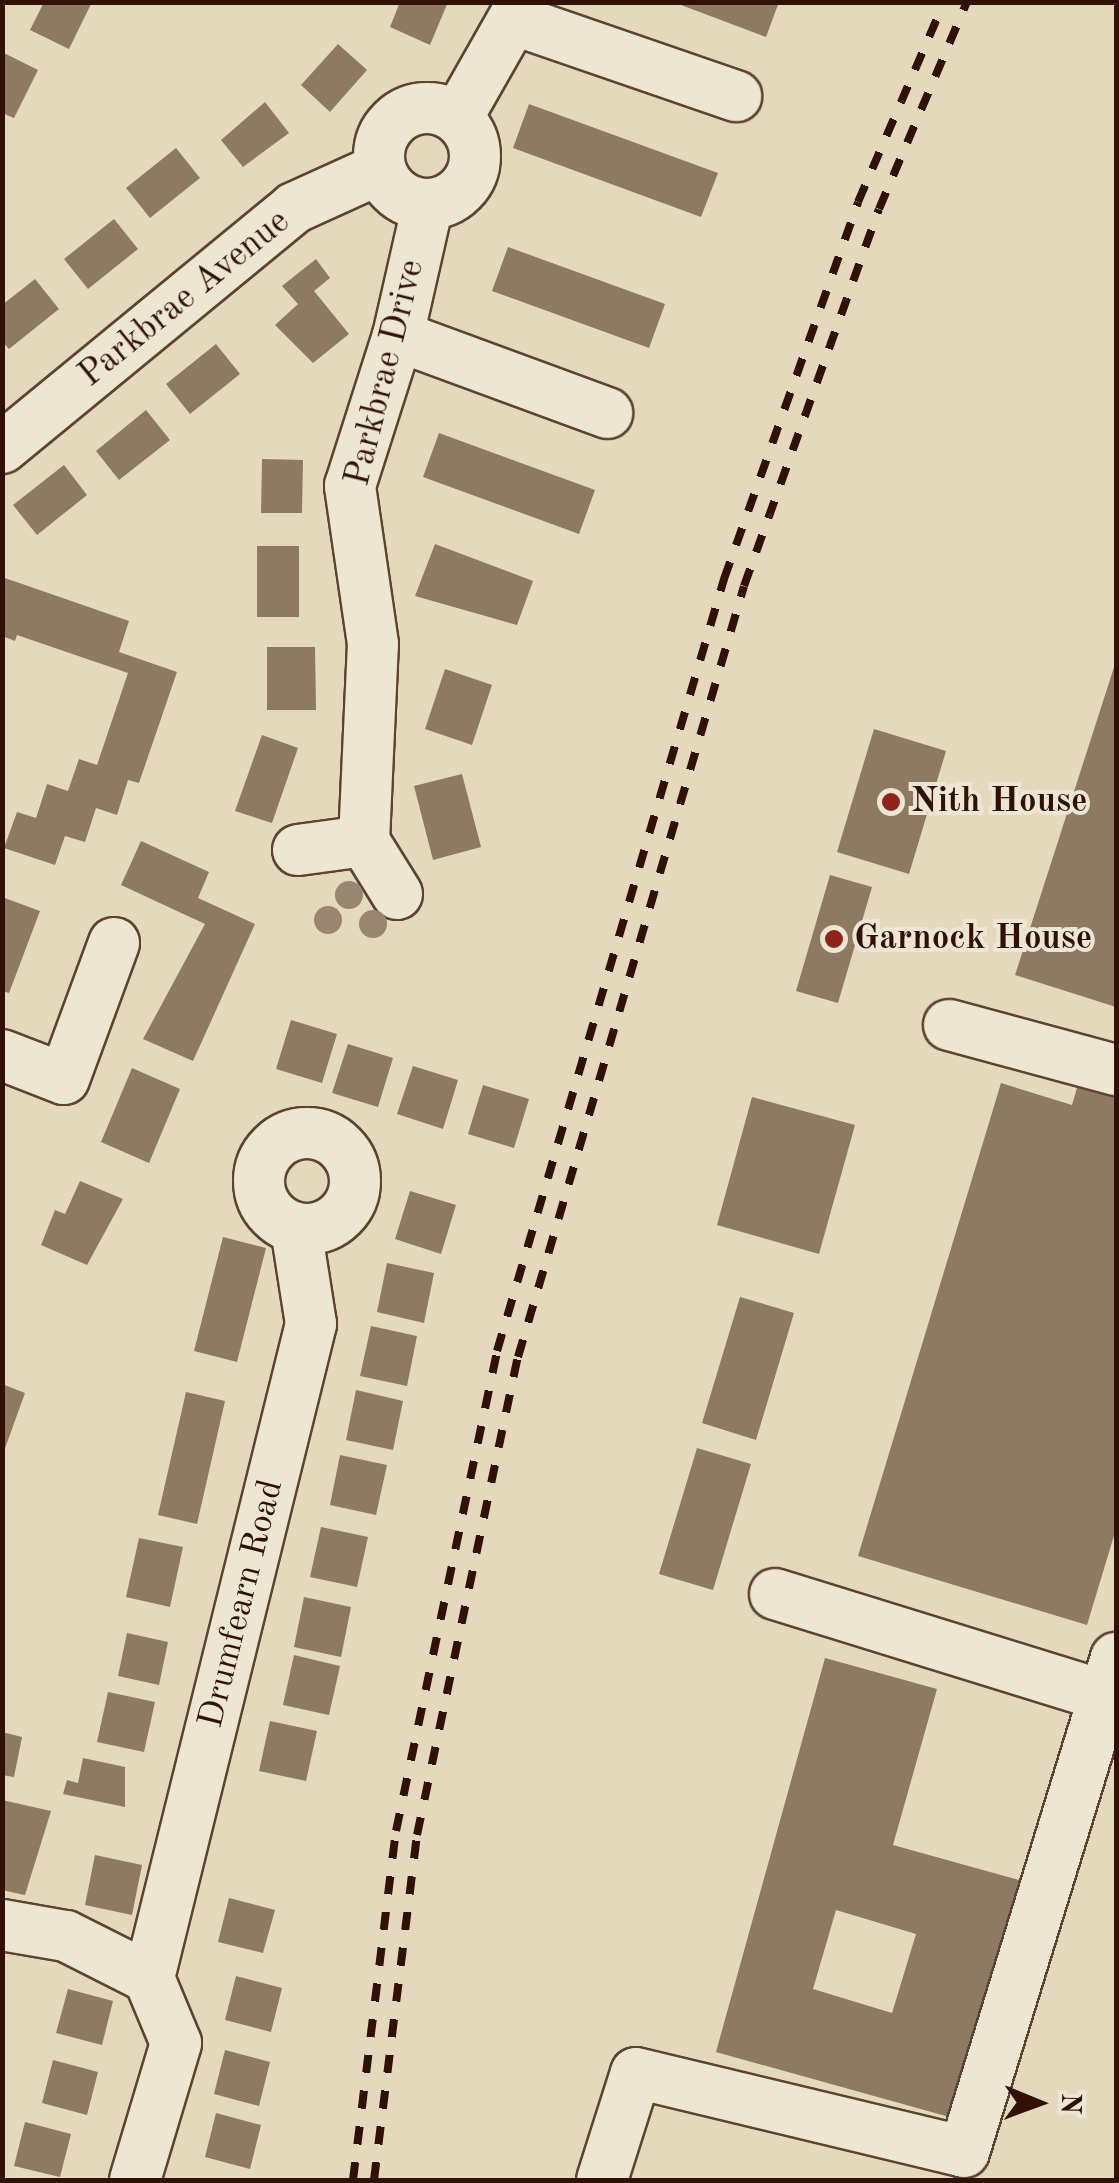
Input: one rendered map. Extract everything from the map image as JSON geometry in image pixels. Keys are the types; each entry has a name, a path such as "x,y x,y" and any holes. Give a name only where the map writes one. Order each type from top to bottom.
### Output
{"street":[{"path":"458,118 519,11 736,96"},
{"path":"429,107 458,118 474,147 475,163 458,192 428,204 398,195 380,169 381,139 400,115 429,107"},
{"name":"Parkbrae Avenue","path":"2,448 294,208 380,169"},
{"name":"Parkbrae Drive","path":"364,840 374,644 350,486 398,336 428,204"},
{"path":"398,336 607,413"},
{"path":"298,850 364,840 398,894"},
{"path":"2,1055 64,1079 114,943"},
{"path":"949,1025 1116,1070"},
{"name":"Drumfearn Road","path":"149,1978 311,1324 296,1228"},
{"path":"602,2180 636,2073 964,2152 1111,1677 776,1594"},
{"path":"2,1925 66,1936 149,1978 176,2042 135,2180"}],"building":[{"path":"44,2 92,2 69,49 30,30"},
{"path":"400,2 448,2 430,45 390,27"},
{"path":"673,2 779,2 766,37"},
{"path":"338,44 367,70 330,112 301,85"},
{"path":"2,52 38,70 14,118 2,113"},
{"path":"265,102 289,133 243,167 221,140"},
{"path":"529,104 718,173 701,217 513,148"},
{"path":"176,148 200,178 150,218 126,188"},
{"path":"114,219 138,249 88,289 64,259"},
{"path":"508,247 665,304 649,348 492,291"},
{"path":"316,259 330,278 314,291 349,334 313,363 275,325 298,304 282,286"},
{"path":"35,279 59,309 9,349 2,341 2,305"},
{"path":"216,344 240,374 190,414 166,384"},
{"path":"146,410 170,440 119,480 96,451"},
{"path":"439,433 595,490 579,534 423,477"},
{"path":"262,459 303,460 302,513 261,513"},
{"path":"64,465 87,495 37,535 13,505"},
{"path":"435,544 533,581 517,625 415,596"},
{"path":"257,546 299,546 299,617 257,617"},
{"path":"2,577 129,621 119,652 177,672 139,783 128,780 117,815 96,808 85,842 65,836 55,865 4,848 17,812 36,818 47,784 68,791 79,759 97,765 128,673 17,635 15,641 2,636"},
{"path":"267,647 315,647 316,710 267,710"},
{"path":"1116,661 1116,1007 1015,975"},
{"path":"445,669 492,685 472,745 425,729"},
{"name":"Nith House","path":"874,729 946,751 909,874 837,852"},
{"path":"262,735 298,748 272,823 235,811"},
{"path":"462,774 481,847 433,860 414,786"},
{"path":"141,841 209,872 198,898 255,924 193,1061 143,1039 205,924 121,885"},
{"name":"Garnock House","path":"830,875 872,887 838,1003 796,991"},
{"path":"2,897 40,911 9,993 2,991"},
{"path":"291,1020 337,1034 322,1083 276,1069"},
{"path":"348,1044 393,1058 378,1107 332,1093"},
{"path":"413,1066 458,1080 443,1129 397,1114"},
{"path":"132,1068 180,1089 149,1163 101,1142"},
{"path":"1081,1074 1116,1085 1116,1529 1087,1625 858,1556 1001,1083 1072,1105"},
{"path":"483,1085 529,1099 514,1148 468,1134"},
{"path":"752,1097 855,1125 819,1254 717,1225"},
{"path":"80,1181 123,1199 87,1265 41,1245 55,1210 65,1214"},
{"path":"410,1191 456,1205 441,1254 395,1239"},
{"path":"223,1237 266,1248 237,1362 194,1351"},
{"path":"387,1263 434,1273 424,1323 377,1312"},
{"path":"740,1297 794,1313 756,1440 702,1423"},
{"path":"371,1326 417,1336 407,1386 360,1376"},
{"path":"2,1384 25,1393 3,1454 2,1454"},
{"path":"356,1390 403,1401 393,1450 346,1440"},
{"path":"186,1392 225,1401 197,1524 158,1515"},
{"path":"697,1448 751,1464 713,1590 659,1574"},
{"path":"340,1455 387,1465 376,1515 330,1505"},
{"path":"321,1527 368,1537 357,1587 310,1577"},
{"path":"139,1538 183,1547 170,1607 126,1597"},
{"path":"304,1597 351,1607 341,1657 294,1647"},
{"path":"127,1633 168,1642 159,1685 118,1676"},
{"path":"294,1655 340,1666 329,1715 283,1705"},
{"path":"825,1658 937,1689 893,1845 1026,1882 960,2120 716,2052","holes":["836,1910 916,1934 892,2013 813,1989"]},
{"path":"108,1692 155,1702 144,1752 97,1742"},
{"path":"270,1721 317,1731 306,1781 259,1771"},
{"path":"2,1732 22,1737 14,1777 2,1775"},
{"path":"83,1758 125,1767 125,1807 63,1794 67,1780 78,1783"},
{"path":"2,1800 51,1811 25,1895 2,1890"},
{"path":"95,1855 142,1865 132,1915 85,1905"},
{"path":"229,1898 275,1910 263,1953 218,1942"},
{"path":"236,1976 282,1988 271,2032 225,2020"},
{"path":"68,1989 113,2001 102,2045 56,2033"},
{"path":"225,2050 270,2062 259,2106 214,2094"},
{"path":"53,2060 98,2072 87,2115 42,2103"},
{"path":"216,2113 261,2125 250,2169 205,2157"},
{"path":"25,2122 71,2134 60,2177 14,2166"}],"railway":[{"path":"353,2180 396,1831 497,1351 724,579 858,202 944,2"},
{"path":"374,2180 417,1835 518,1357 744,586 879,209 967,2"}],"place":[{"name":"Nith House","path":"891,802"},
{"name":"Garnock House","path":"834,939"}]}
